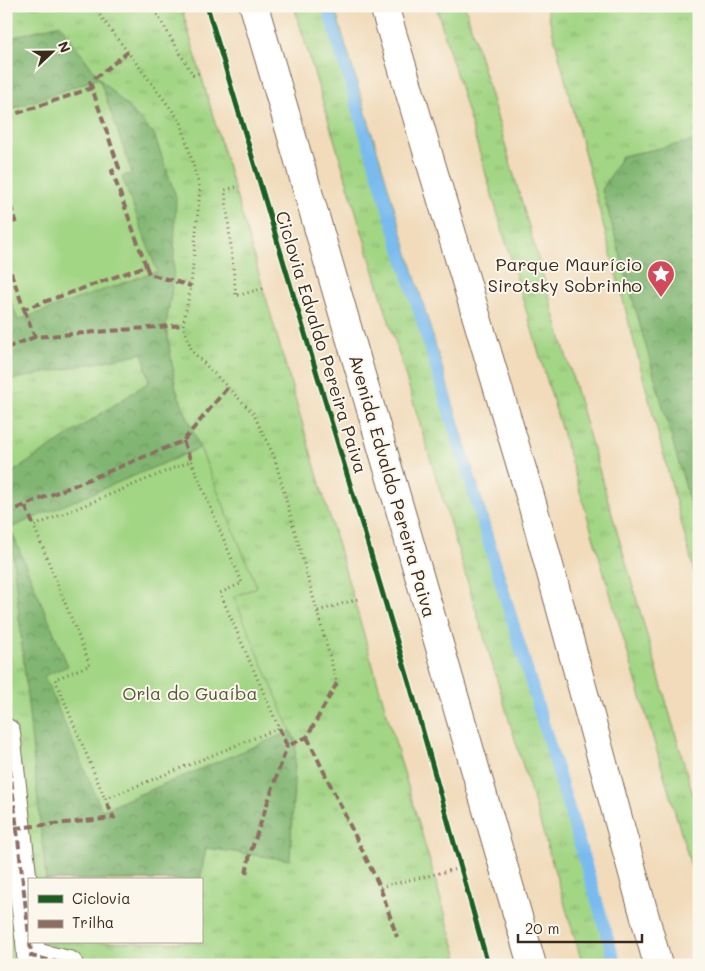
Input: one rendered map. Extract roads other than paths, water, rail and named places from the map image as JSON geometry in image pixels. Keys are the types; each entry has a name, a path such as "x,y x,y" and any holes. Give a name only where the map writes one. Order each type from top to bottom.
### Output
{"main road":[{"name":"Avenida Edvaldo Pereira Paiva","path":"254,6 532,965"},
{"path":"384,6 530,496 658,965"},
{"path":"6,733 28,927"},
{"path":"30,944 31,956 69,965"}],"waterway":[{"path":"327,6 616,965"}],"place":[{"name":"Parque Maurício Sirotsky Sobrinho","path":"661,298"}],"park label":[{"name":"Orla do Guaíba","path":"190,693"}]}
